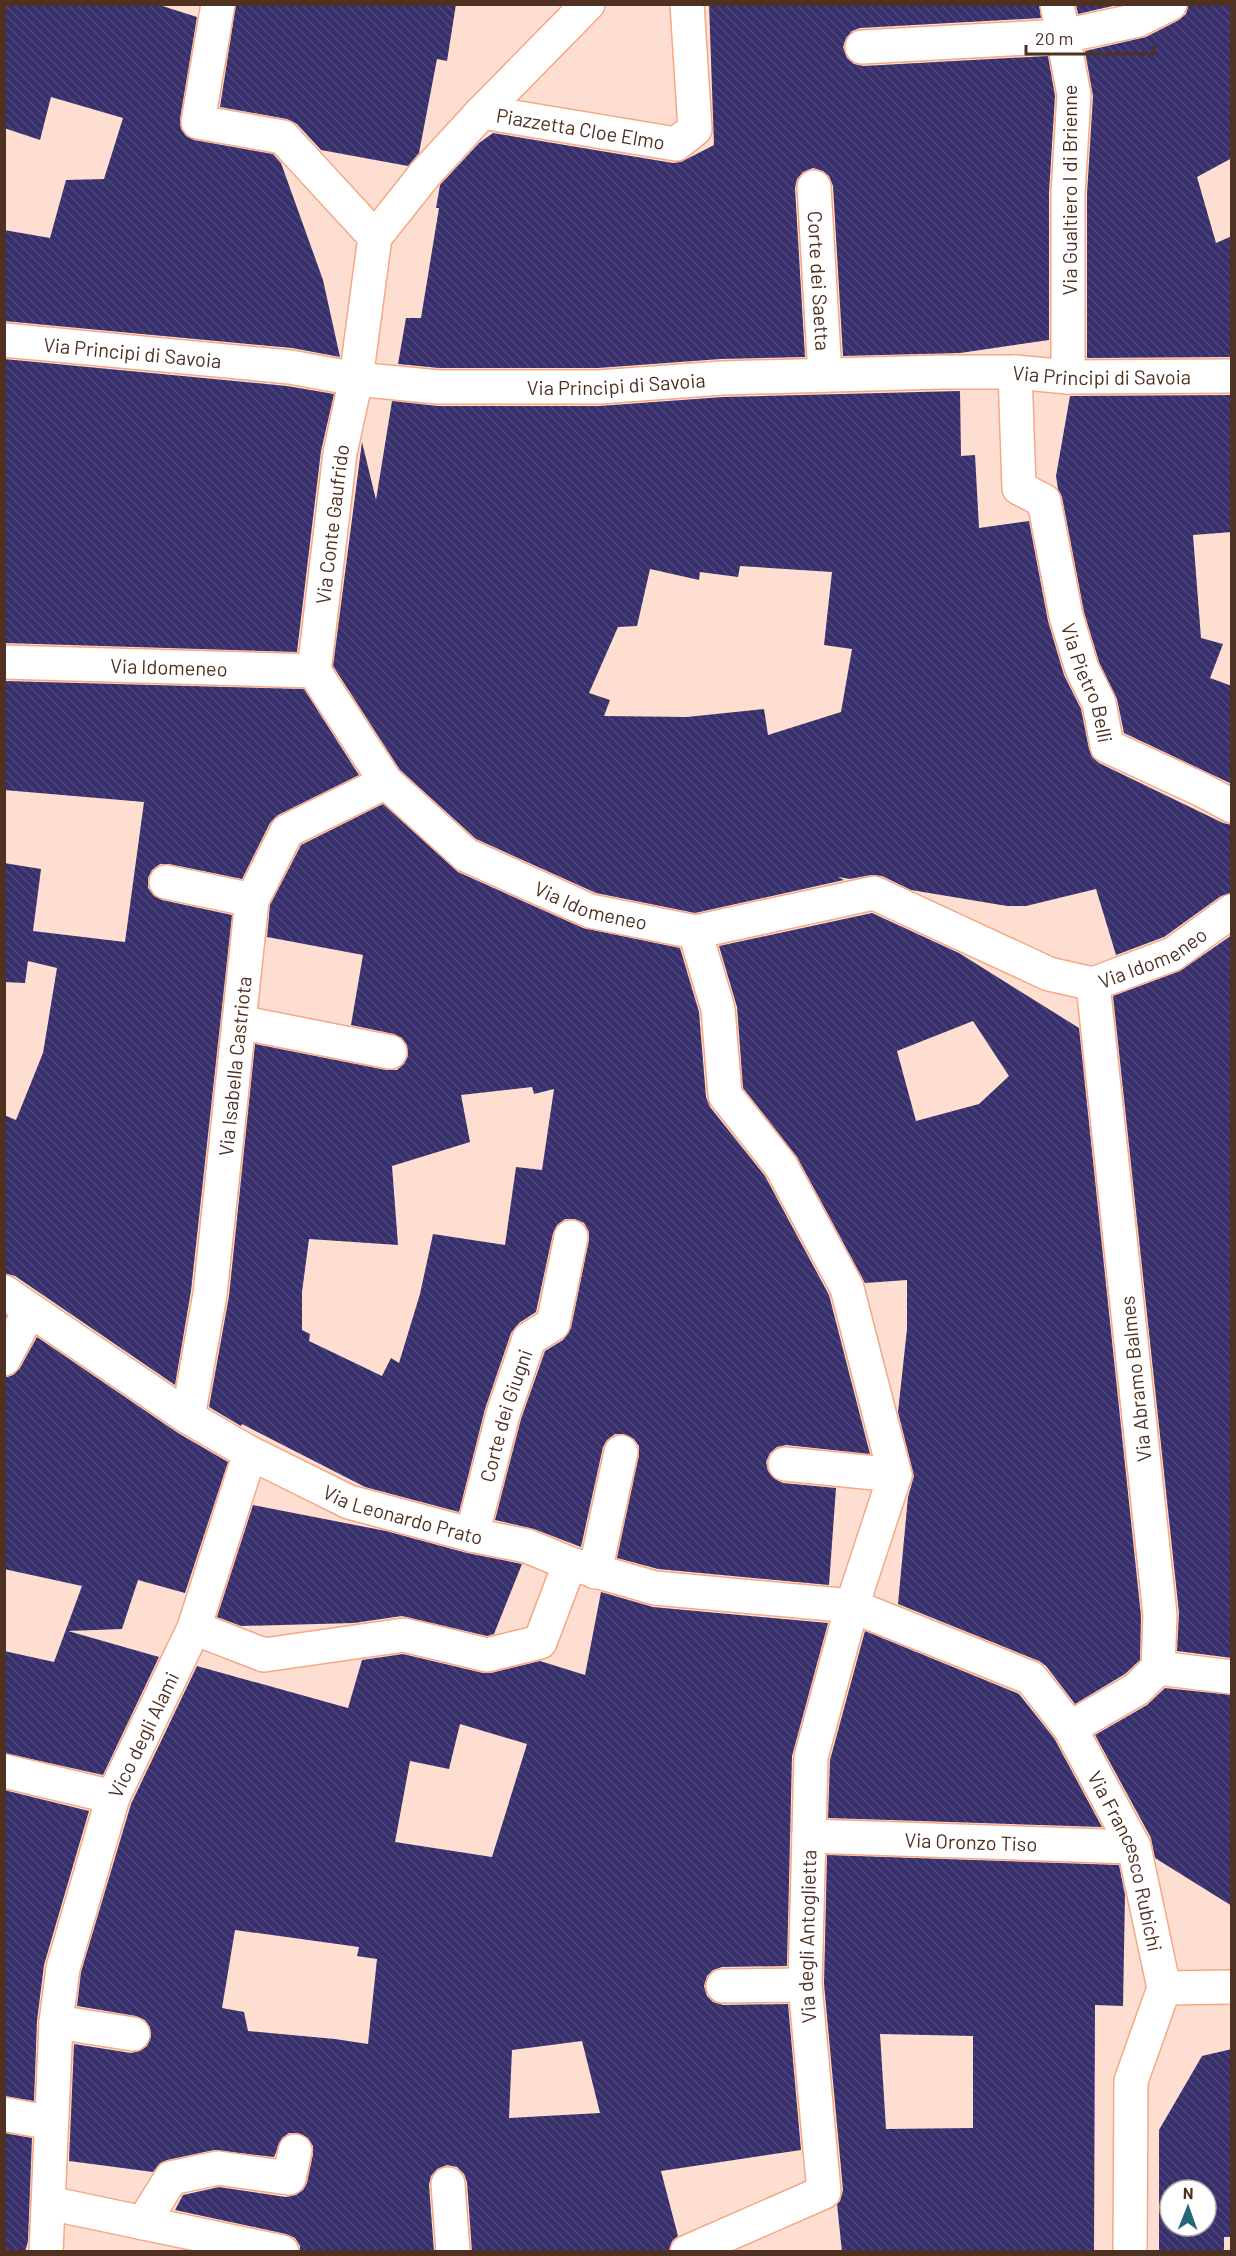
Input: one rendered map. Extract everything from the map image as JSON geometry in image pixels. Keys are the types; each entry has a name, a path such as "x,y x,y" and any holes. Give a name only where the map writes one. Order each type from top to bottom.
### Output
{"street":[{"path":"218,4 198,122 283,137 375,237"},
{"name":"Piazzetta Cloe Elmo","path":"375,237 425,174 588,4"},
{"name":"Piazzetta Cloe Elmo","path":"482,112 676,144 696,129 687,4"},
{"name":"Via Gualtiero I di Brienne","path":"1058,4 1074,95 1068,193 1068,377"},
{"path":"862,47 1064,36 1138,20 1170,4"},
{"name":"Corte dei Saetta","path":"814,187 825,375"},
{"name":"Via Conte Gaufrido","path":"314,671 340,453 356,379 375,237"},
{"name":"Via Principi di Savoia","path":"4,340 290,367 356,379 438,387 599,387 722,378 1015,372 1068,377 1232,376"},
{"name":"Via Pietro Belli","path":"1015,372 1018,488 1044,501 1066,616 1082,669 1099,703 1107,746 1203,790 1232,806"},
{"name":"Via Idomeneo","path":"4,662 314,671 386,783 466,855 590,911 695,932 874,893 1049,974 1093,984 1173,954 1232,911"},
{"name":"Via Isabella Castriota","path":"188,1417 210,1294 252,900 287,831 386,783"},
{"path":"166,882 252,900"},
{"path":"695,932 718,1009 725,1095 781,1166 847,1288 895,1475 785,1464"},
{"name":"Via Abramo Balmes","path":"1093,984 1160,1615 1158,1668"},
{"path":"239,1022 390,1052"},
{"name":"Corte dei Giugni","path":"472,1535 503,1414 529,1340 553,1324 570,1237"},
{"path":"4,1359 17,1301"},
{"name":"Via Leonardo Prato","path":"17,1301 188,1417 250,1453 349,1502 472,1535 527,1546 583,1568 656,1588 852,1606"},
{"path":"194,1628 264,1655 404,1635 487,1655 540,1642 565,1576 583,1568 621,1452"},
{"name":"Vico degli Alami","path":"46,2252 56,2022 63,1968 113,1797 194,1628 250,1453"},
{"name":"Via degli Antoglietta","path":"687,2252 824,2192 805,1985 811,1757 852,1606 895,1475"},
{"name":"Via Francesco Rubichi","path":"852,1606 1031,1678 1070,1728 1134,1847 1164,1988"},
{"path":"1070,1728 1137,1689 1158,1668 1232,1677"},
{"path":"4,1771 113,1797"},
{"name":"Via Oronzo Tiso","path":"809,1836 1134,1847"},
{"path":"723,1986 805,1985"},
{"path":"1130,2252 1131,2081 1164,1988 1232,1987"},
{"path":"56,2022 134,2034"},
{"path":"4,2114 51,2123"},
{"path":"143,2223 171,2178 218,2168 289,2178 295,2151"},
{"path":"448,2184 453,2252"},
{"path":"49,2203 282,2252"}],"building":[{"path":"4,4 156,4 197,17 180,119 181,129 186,136 194,140 273,154 281,163 323,280 340,357 292,348 4,321 4,230 50,238 66,180 104,179 123,118 51,97 40,140 4,128"},
{"path":"236,4 456,4 447,61 437,59 419,153 408,166 321,150 297,124 287,119 220,107"},
{"path":"709,4 1039,4 1041,18 860,28 852,31 843,47 847,58 854,64 863,66 1048,56 1055,96 1049,193 1049,340 960,353 843,356 833,186 829,176 813,168 803,172 797,179 795,188 805,357 721,359 598,368 439,368 398,364 406,318 421,318 439,208 436,208 440,185 479,143 493,133 673,163 681,162 714,145"},
{"path":"1076,4 1121,4 1078,14"},
{"path":"1189,4 1232,4 1232,158 1197,177 1216,243 1232,236 1232,357 1087,358 1087,194 1093,96 1085,51 1146,37 1179,20 1186,14"},
{"path":"4,359 287,386 334,394 321,451 297,652 4,643"},
{"path":"960,391 961,456 975,455 979,528 1029,521 1048,621 1064,675 1081,709 1092,757 1099,763 1223,823 1232,825 1232,893 1221,896 1164,937 1116,955 1096,889 1026,906 1007,906 911,890 882,876 871,875 850,879 838,877 844,880 695,913 596,893 476,839 400,770 333,666 362,442 376,500 392,401 438,406 599,406 723,397","holes":["740,566 832,572 824,645 852,649 841,712 768,735 764,709 687,717 604,716 610,700 589,693 618,627 637,626 650,569 699,580 700,572 738,577"]},
{"path":"1232,395 1232,532 1193,535 1201,638 1223,644 1210,678 1232,686 1232,784 1124,733 1117,699 1099,662 1084,612 1056,476 1070,396"},
{"path":"4,681 304,689 359,775 278,815 270,823 242,879 169,864 160,864 152,870 148,878 148,888 154,896 162,900 232,915 191,1291 175,1385 15,1276 4,1273 4,1115 16,1120 43,1053 57,968 28,961 25,983 4,982 4,863 41,869 33,931 125,942 144,802 4,790"},
{"path":"383,804 458,872 583,928 680,948 699,1012 706,1097 710,1107 765,1176 829,1295 870,1454 786,1445 777,1447 770,1453 766,1462 768,1471 775,1479 783,1483 836,1488 829,1585 658,1569 617,1558 639,1455 639,1446 634,1439 624,1434 615,1434 607,1440 603,1447 581,1547 534,1529 495,1520 521,1419 545,1351 563,1340 571,1328 589,1240 589,1232 584,1223 575,1219 565,1219 557,1225 553,1233 536,1312 519,1323 511,1333 485,1409 459,1512 365,1487 242,1424 241,1426 209,1407 229,1296 255,1044 386,1070 397,1070 408,1056 407,1045 402,1038 394,1034 351,1025 363,955 267,937 270,905 301,845","holes":["532,1087 534,1094 554,1089 542,1170 516,1167 505,1245 433,1234 420,1294 399,1363 391,1358 382,1376 309,1341 310,1334 302,1330 302,1292 309,1239 398,1245 392,1166 470,1142 461,1095"]},
{"path":"872,913 959,953 1079,1028 1141,1616 1140,1660 1125,1674 1075,1704 1046,1666 1039,1661 898,1604 908,1497 914,1476 898,1412 907,1329 907,1280 865,1283 797,1157 743,1088 737,1007 719,946","holes":["973,1021 1009,1076 979,1104 916,1121 897,1051"]},
{"path":"1232,935 1232,1658 1177,1651 1179,1613 1113,996 1180,971"},
{"path":"37,1337 178,1433 228,1462 185,1593 138,1580 122,1629 68,1631 159,1657 103,1775 4,1753 4,1651 54,1662 82,1586 4,1569 4,1378 13,1375 20,1368"},
{"path":"253,1505 386,1531 467,1553 522,1564 494,1634 487,1636 402,1616 354,1623 241,1626 217,1617"},
{"path":"601,1592 653,1607 828,1623 792,1756 787,1966 722,1967 713,1970 707,1976 704,1986 707,1996 713,2002 723,2005 788,2004 801,2150 661,2171 678,2236 672,2241 669,2252 472,2252 467,2182 464,2174 457,2167 447,2165 437,2169 431,2176 429,2185 434,2252 300,2252 300,2246 295,2238 286,2234 175,2210 183,2195 219,2187 286,2197 296,2195 307,2183 313,2154 313,2146 308,2138 298,2133 289,2133 282,2138 274,2157 214,2150 167,2160 160,2163 153,2172 69,2161 74,2044 131,2053 147,2046 151,2037 150,2027 145,2020 136,2016 77,2006 81,1972 131,1804 197,1666 348,1708 362,1660 403,1654 483,1673 540,1661 585,1675","holes":["460,1724 527,1744 492,1857 395,1842 410,1761 449,1769","235,1930 359,1947 357,1956 377,1959 368,2044 248,2031 244,2012 222,2008","582,2041 600,2113 509,2118 512,2050"]},
{"path":"865,1631 1019,1694 1054,1738 1102,1827 828,1818 830,1760"},
{"path":"1165,1688 1232,1695 1232,1906 1155,1858 1151,1838 1095,1735 1147,1705"},
{"path":"4,1790 89,1811 44,1965 37,2021 34,2101 4,2096"},
{"path":"827,1855 1119,1865 1125,1895 1123,2006 1095,2005 1094,2252 842,2252 837,2204 843,2190 824,1984","holes":["880,2034 973,2036 973,2128 886,2129"]},
{"path":"1232,2049 1232,2237 1224,2237 1224,2252 1159,2252 1159,2238 1218,2238 1218,2178 1159,2178 1159,2130 1202,2056"},
{"path":"4,2133 32,2138 28,2241 25,2252 4,2252"}]}
